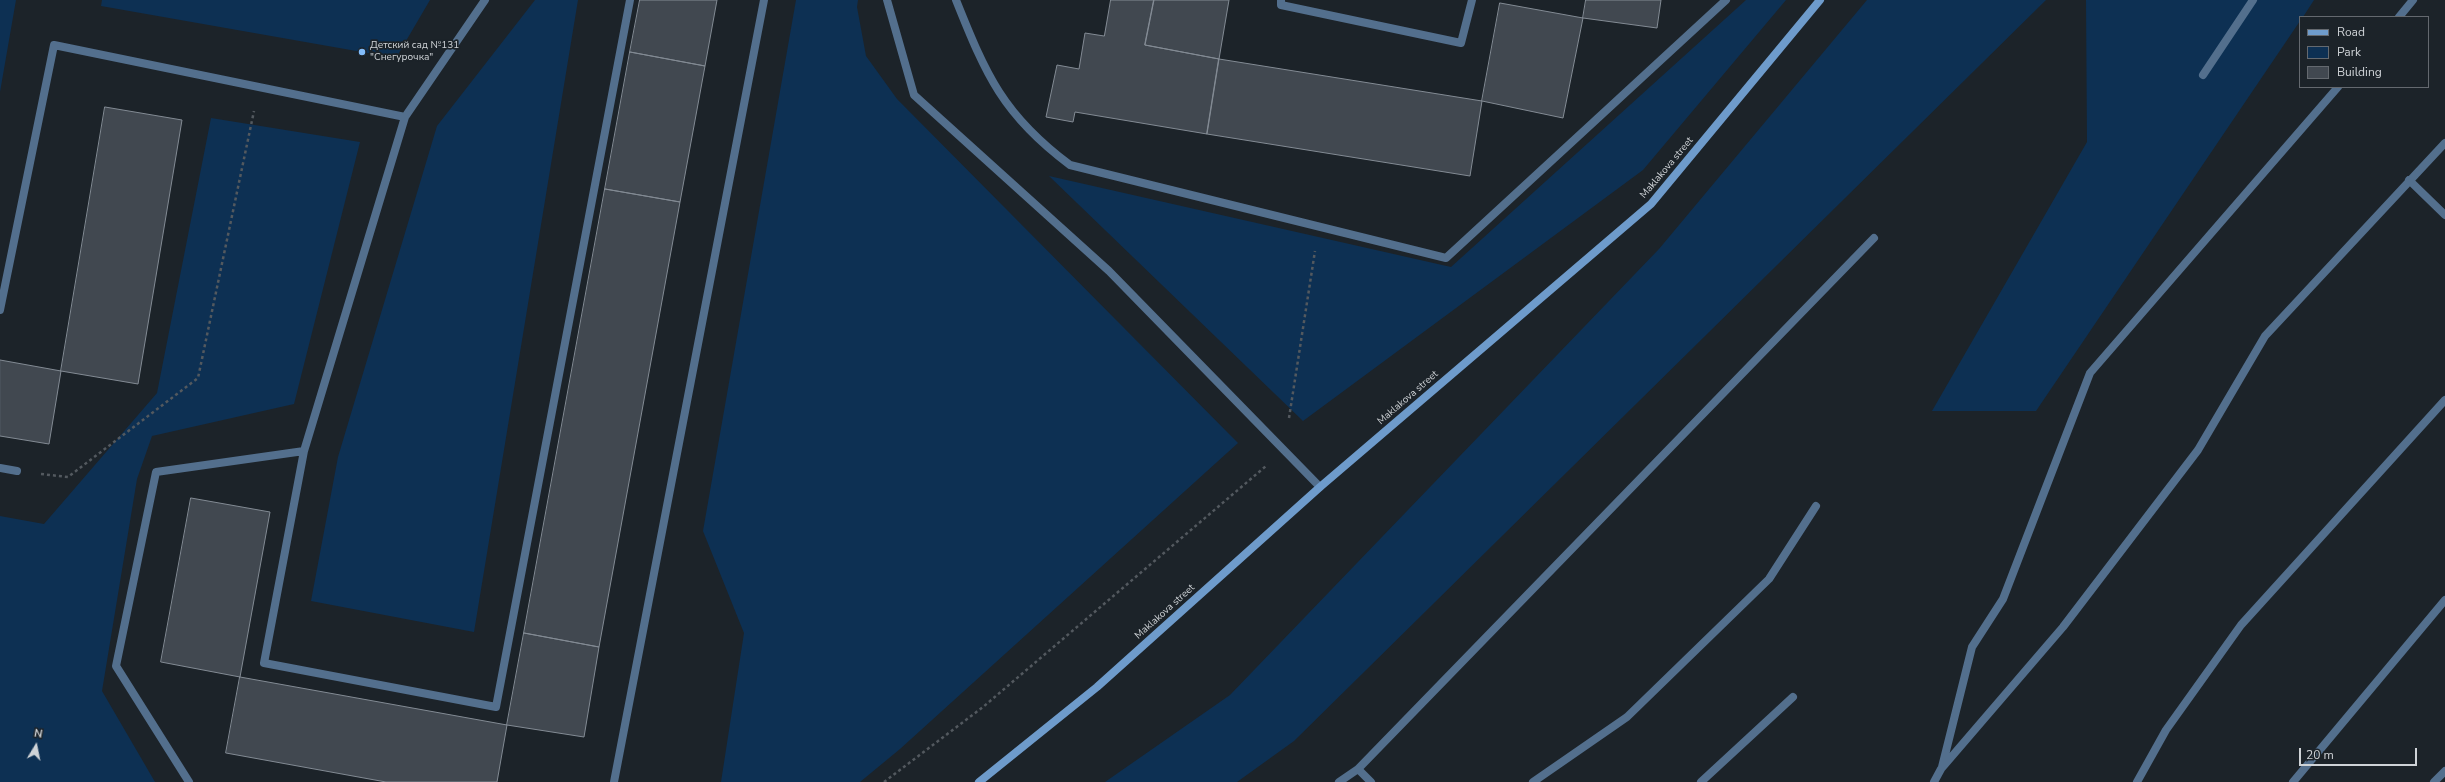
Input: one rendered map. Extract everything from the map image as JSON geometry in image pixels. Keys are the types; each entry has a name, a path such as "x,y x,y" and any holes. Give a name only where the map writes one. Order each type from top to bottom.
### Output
{"street":[{"name":"Maklakova street","path":"979,782 1097,687 1320,487 1651,204 1820,0"}],"lane":[{"path":"486,0 404,116 304,451 264,663 496,707 630,0"},
{"path":"614,782 764,0"},
{"path":"887,0 914,95 1109,271 1320,487"},
{"path":"956,0 988,77 1010,109 1044,145 1070,165 1446,258 1726,0"},
{"path":"1282,0 1281,5 1461,43 1472,0"},
{"path":"2203,76 2253,0"},
{"path":"2400,16 2413,0"},
{"path":"0,310 54,45 404,116"},
{"path":"1941,769 1972,647 2004,599 2090,373 2337,88"},
{"path":"1934,782 1941,769 2063,627 2198,450 2265,336 2445,143"},
{"path":"2409,180 2445,215"},
{"path":"1339,782 1358,768 1874,238"},
{"path":"2137,782 2166,730 2241,625 2445,400"},
{"path":"189,782 116,666 156,472 304,451"},
{"path":"0,468 17,471"},
{"path":"1533,782 1627,717 1769,579 1816,506"},
{"path":"2293,782 2445,600"},
{"path":"1701,782 1793,697"},
{"path":"1358,768 1371,782"},
{"path":"2434,782 2445,771"}],"path":[{"path":"17,471 68,476 198,378 259,87"},
{"path":"884,782 983,707 1284,451 1319,226"}],"green space":[{"path":"0,0 16,0 0,92"},
{"name":"Детский сад №131 \"Снегурочка\"","path":"102,0 430,0 396,58 101,6"},
{"path":"535,0 578,0 474,632 311,601 338,457 437,126"},
{"path":"796,0 858,0 857,7 866,56 897,99 1238,443 900,749 860,782 721,782 744,633 703,531"},
{"path":"1746,0 1786,0 1643,170 1303,421 1049,176 1451,267"},
{"path":"1867,0 2046,0 1294,741 1237,782 1105,782 1230,695 1659,249"},
{"path":"2086,0 2314,0 2304,16 2299,16 2299,22 2036,411 1932,411 2087,142"},
{"path":"211,118 360,142 294,404 152,436 137,479 102,691 155,782 0,782 0,516 44,524 157,393"}],"building":[{"path":"640,0 717,0 705,66 630,52"},
{"path":"1111,0 1154,0 1145,45 1219,59 1207,134 1075,112 1073,122 1046,117 1057,65 1079,69 1085,33 1104,36"},
{"path":"1154,0 1229,0 1219,59 1145,45"},
{"path":"1586,0 1661,0 1657,28 1583,18"},
{"path":"1500,3 1583,18 1563,118 1482,101"},
{"path":"630,52 705,66 680,202 605,189"},
{"path":"1219,59 1482,101 1470,176 1207,134"},
{"path":"105,107 182,120 138,384 61,371"},
{"path":"605,189 680,202 599,647 524,633"},
{"path":"0,360 61,371 49,444 0,436"},
{"path":"191,498 270,512 240,677 161,662"},
{"path":"524,633 599,647 584,737 507,725"},
{"path":"240,677 507,725 497,782 386,782 226,753"}],"place":[{"name":"Детский сад №131 \"Снегурочка\"","path":"362,52"}]}
